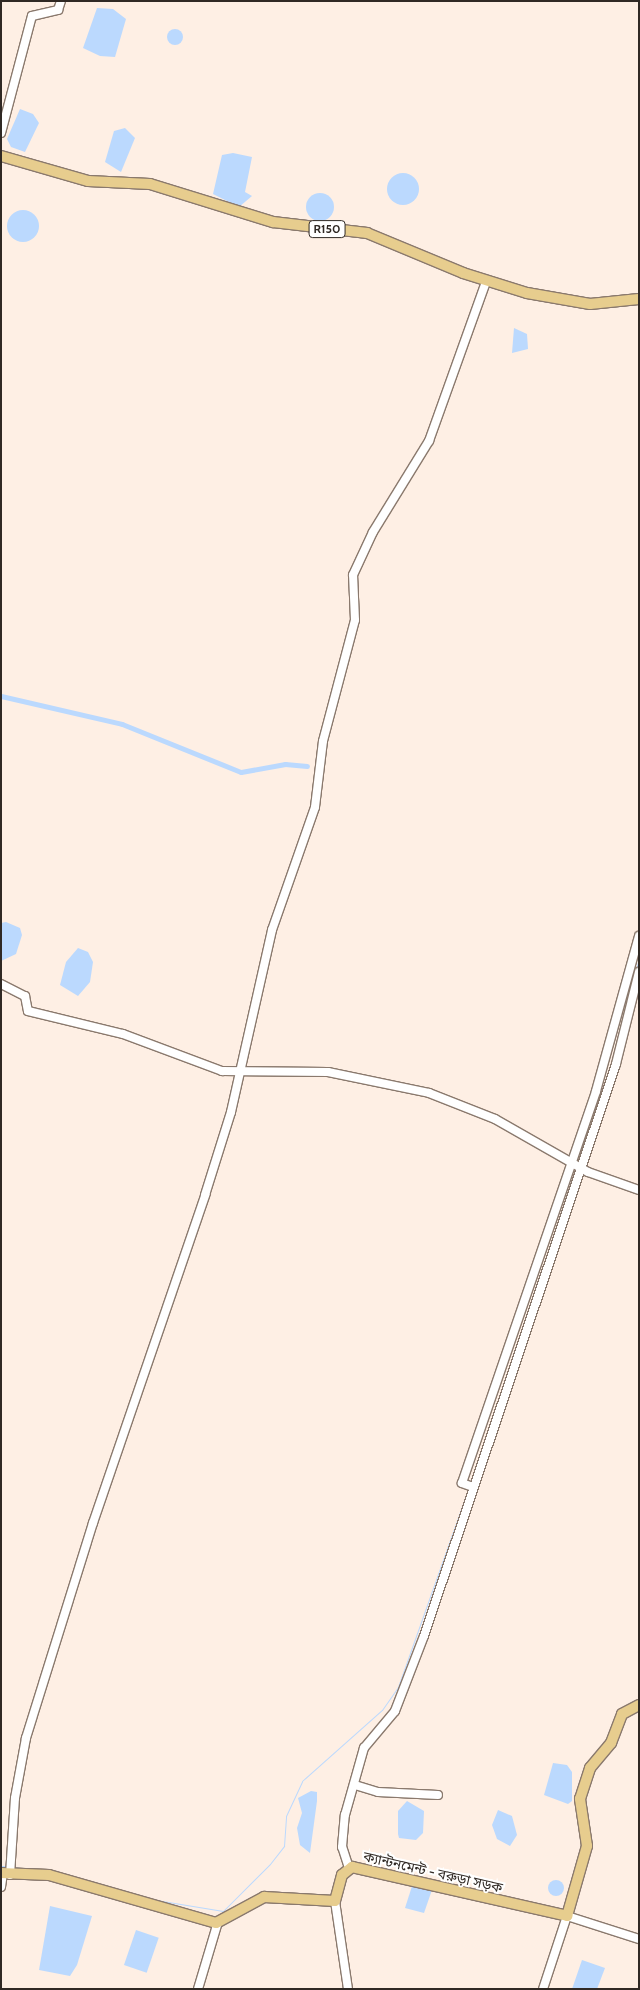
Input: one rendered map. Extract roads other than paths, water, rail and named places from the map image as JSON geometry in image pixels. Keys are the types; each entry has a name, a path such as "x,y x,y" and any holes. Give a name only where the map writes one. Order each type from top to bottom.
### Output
{"main road":[{"name":"R150","path":"1,156 88,181 150,184 273,222 367,233 486,282 567,302 639,299"},
{"path":"567,1916 587,1846 580,1799 590,1768 610,1743 622,1714 639,1705"},
{"name":"ক্যান্টনমেন্ট - বরুড়া সড়ক","path":"335,1901 342,1875 349,1868 567,1916"},
{"path":"5,1874 49,1874 140,1904 218,1922 264,1897 335,1901"}],"street":[{"path":"1,133 32,16 58,10 61,1"},
{"path":"1,1887 11,1863 15,1798 26,1738 92,1523 205,1195 231,1112 236,1072 272,930 315,807 323,741 355,620 352,575 373,532 429,441 486,282"},
{"path":"469,1485 577,1165 639,936"},
{"path":"349,1868 344,1859 344,1832 364,1748 395,1712 577,1165 616,1064 639,972"},
{"path":"1,984 25,996 28,1011 123,1034 201,1064 236,1072 328,1072 429,1093 495,1119 577,1165 639,1190"},
{"path":"355,1785 378,1792 438,1795"},
{"path":"335,1901 348,1989"},
{"path":"543,1989 567,1916 639,1939"},
{"path":"198,1989 218,1922"}],"water":[{"path":"97,8 113,9 126,19 115,57 100,56 83,48"},
{"path":"175,29 183,37 175,45 167,37"},
{"path":"20,109 33,114 39,123 25,152 11,147 7,139"},
{"path":"125,128 135,138 121,172 105,162 114,131"},
{"path":"233,153 252,157 245,192 252,196 239,207 213,194 222,155"},
{"path":"403,173 415,177 419,189 415,201 403,205 391,201 387,189 391,177"},
{"path":"320,193 330,197 334,207 330,217 320,221 310,217 306,207 310,197"},
{"path":"23,210 35,214 39,226 35,238 23,242 11,238 7,226 11,214"},
{"path":"514,328 527,334 528,349 512,353"},
{"path":"6,922 20,928 22,935 16,954 1,961 1,923"},
{"path":"78,948 88,952 93,962 90,982 78,996 60,985 66,962"},
{"path":"553,1763 567,1765 572,1772 572,1801 568,1804 544,1795"},
{"path":"311,1791 317,1792 317,1801 310,1853 300,1845 297,1828 302,1813 298,1798"},
{"path":"407,1801 424,1811 423,1833 416,1840 399,1838 398,1834 398,1811"},
{"path":"498,1810 512,1816 517,1835 510,1846 497,1839 492,1825"},
{"path":"553,1880 559,1880 564,1885 562,1894 553,1896 548,1891 548,1885"},
{"path":"413,1883 433,1887 424,1913 405,1908"},
{"path":"50,1906 92,1916 77,1965 70,1976 39,1970"},
{"path":"136,1930 159,1938 147,1973 124,1965"},
{"path":"582,1960 605,1968 597,1989 572,1989"}],"waterway":[{"path":"1,696 122,724 241,772 285,764 307,766"},
{"path":"609,1073 639,958"},
{"path":"471,1483 558,1226"},
{"path":"150,1899 223,1911 270,1864 284,1846 286,1816 302,1781 382,1710 398,1687 468,1489"},
{"path":"1,1866 9,1866"},
{"path":"15,1867 77,1878"}]}
